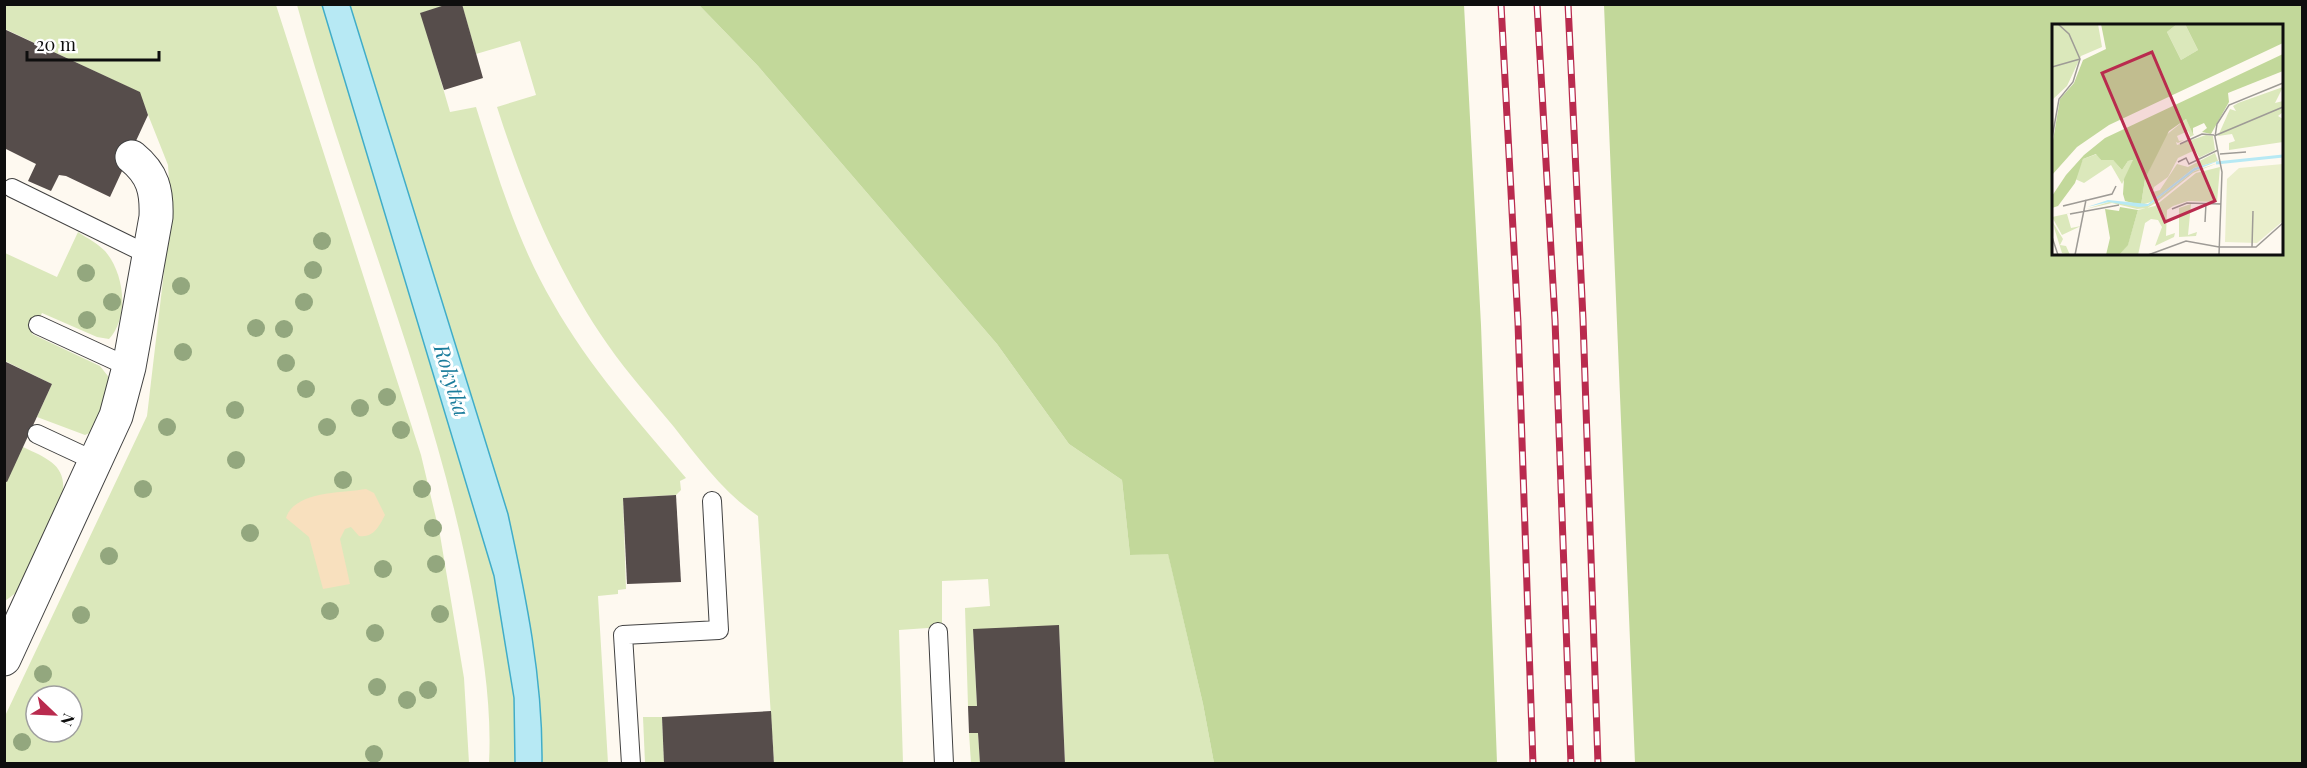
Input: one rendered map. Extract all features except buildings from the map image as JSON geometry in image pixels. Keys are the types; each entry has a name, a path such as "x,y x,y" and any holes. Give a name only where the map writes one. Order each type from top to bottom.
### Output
{"street":[{"path":"8,642 97,462 116,416 129,367 156,217 154,186 141,164 132,157"}],"lane":[{"path":"12,188 149,255"},
{"path":"38,325 129,367"},
{"path":"37,434 97,462"},
{"path":"631,764 623,635 719,630 712,501"},
{"path":"938,632 944,764"}],"green space":[{"path":"5,5 276,5 421,455 440,535 464,678 469,763 5,763 5,716 147,416 171,212 168,165 139,92 5,29"},
{"path":"297,5 322,5 494,576 514,698 515,763 489,763 488,701 483,659 457,521 415,373 342,152"},
{"path":"350,5 448,5 421,13 450,112 476,107 518,232 553,303 599,372 686,478 680,481 681,490 676,495 623,498 626,589 618,590 618,594 598,596 608,763 542,763 542,731 536,669 527,607 508,514"},
{"path":"462,5 699,5 758,66 997,344 1069,444 1122,480 1130,555 1168,553 1203,704 1214,763 1065,763 1059,626 973,630 977,706 968,706 965,608 990,606 988,579 942,581 942,627 899,630 903,763 774,763 758,516 734,497 713,475 632,377 608,345 573,289 531,200 497,107 536,95 520,41 476,54"},
{"path":"699,5 1464,5 1481,325 1497,763 1214,763 1203,704 1168,554 1130,555 1122,480 1069,444 997,344 758,66"},
{"path":"1604,5 2302,5 2302,763 1635,763"},
{"path":"78,232 105,251 117,271 122,307 116,330 109,339 97,337 42,313 32,334 100,366 111,380 111,391 92,432 85,435 37,417 52,384 5,361 5,253 57,277"},
{"path":"23,447 56,466 63,480 63,490 61,502 17,592 5,601 5,481"},
{"path":"643,717 662,717 664,763 645,763"},
{"path":"969,733 978,733 980,763 971,763"}],"sand":[{"path":"366,489 374,493 385,515 378,527 368,535 359,536 351,527 345,529 340,539 350,584 323,589 309,537 286,518 291,509 309,498"}],"water":[{"name":"Rokytka","path":"322,5 350,5 508,514 527,607 536,669 542,731 542,763 515,763 514,698 494,576"}],"railway":[{"path":"1501,4 1518,323 1533,764"},
{"path":"1537,4 1555,320 1571,764"},
{"path":"1568,4 1583,319 1598,764"}]}
